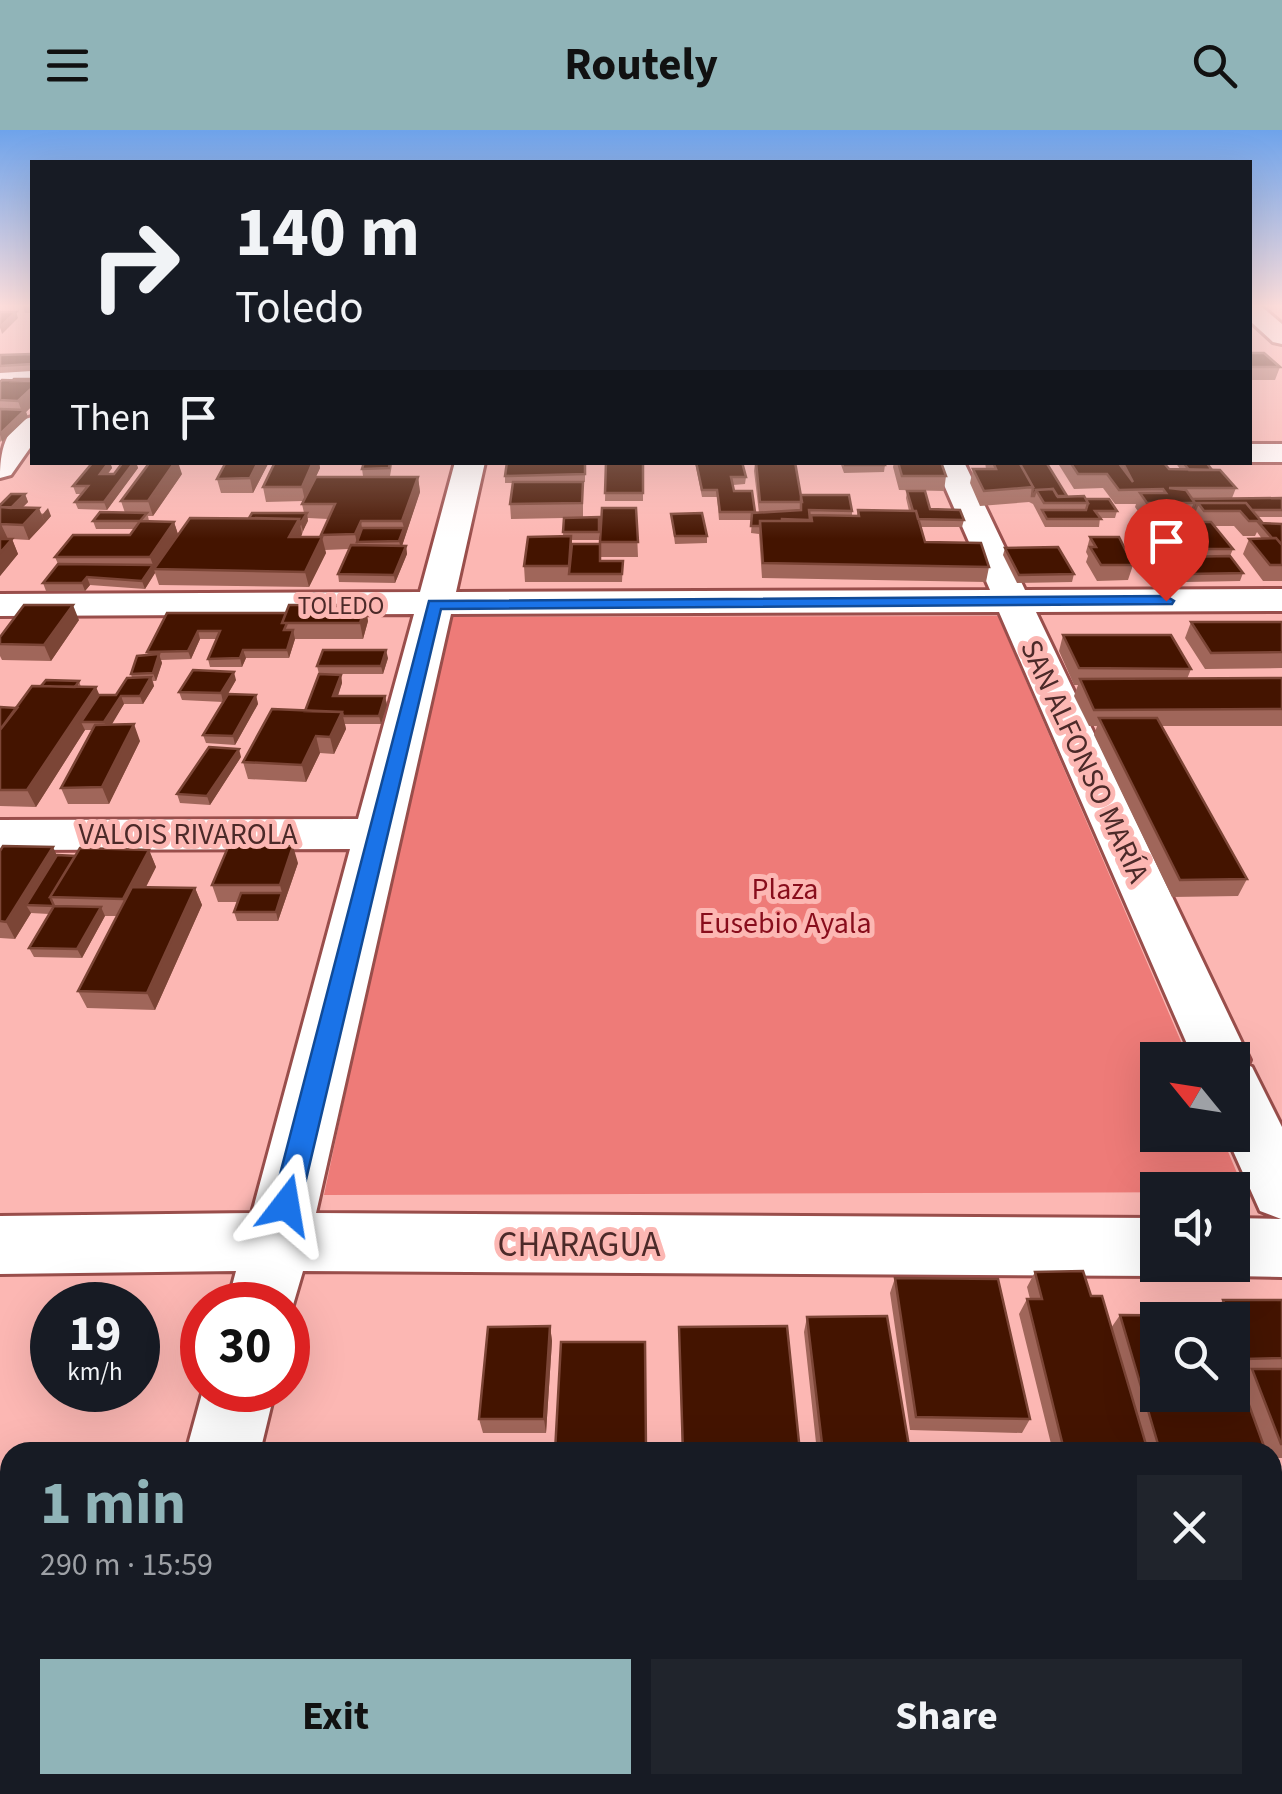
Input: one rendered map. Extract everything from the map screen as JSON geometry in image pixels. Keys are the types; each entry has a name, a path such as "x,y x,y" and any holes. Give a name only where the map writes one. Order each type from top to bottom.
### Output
{"street":[{"path":"11,459 30,429"},
{"path":"1252,453 1282,453"},
{"path":"267,1282 469,465"},
{"name":"SAN ALFONSO MARÍA","path":"950,465 1214,1042"},
{"name":"TOLEDO","path":"0,605 1282,600"},
{"name":"VALOIS RIVAROLA","path":"0,835 377,834"},
{"path":"1250,1123 1282,1192"},
{"name":"CHARAGUA","path":"0,1245 277,1242 1140,1247"},
{"path":"1250,1247 1282,1248"},
{"path":"226,1442 233,1412"}],"green space":[{"name":"Plaza Eusebio Ayala","path":"998,616 1181,1042 1140,1042 1140,1152 1228,1152 1237,1172 1140,1172 1140,1192 324,1195 446,617"}],"building":[{"path":"0,384 30,384 30,390 18,401 0,400"},
{"path":"0,409 25,410 0,434"},
{"path":"90,465 107,465 100,474 114,474 121,465 132,465 104,502 75,502 88,486 73,486"},
{"path":"148,465 173,465 148,501 121,501"},
{"path":"224,465 256,465 250,478 217,479"},
{"path":"274,465 312,465 302,487 263,487"},
{"path":"363,465 390,465 389,468 362,469"},
{"path":"507,465 585,465 585,474 505,476"},
{"path":"606,465 643,465 643,493 605,493"},
{"path":"697,465 743,465 746,477 731,477 734,491 752,491 755,512 720,512 717,490 702,490"},
{"path":"756,465 796,465 802,502 760,502"},
{"path":"899,465 942,465 946,476 902,476"},
{"path":"994,465 1021,465 1033,487 984,491 973,469 996,469"},
{"path":"1021,465 1048,465 1067,496 1057,496 1053,489 1036,490 1032,496 1033,487"},
{"path":"1072,465 1120,465 1133,482 1124,465 1166,465 1169,469 1220,470 1236,488 1169,488 1186,490 1195,503 1147,503 1140,493 1166,493 1163,489 1119,490 1107,474 1078,474"},
{"path":"1185,465 1208,465 1212,470 1189,470"},
{"path":"316,477 418,477 402,521 361,521 355,534 321,535 335,504 302,504"},
{"path":"513,482 583,482 582,503 510,504"},
{"path":"1053,489 1058,497 1084,496 1088,503 1044,503 1036,490"},
{"path":"907,491 925,491 930,509 960,510 964,520 918,519"},
{"path":"11,494 25,494 11,508 0,507 0,505"},
{"path":"801,495 849,495 852,511 809,510 810,520 760,521 760,526 751,526 752,513 801,510"},
{"path":"1282,498 1282,510 1252,510 1246,503 1198,503 1195,510 1192,499"},
{"path":"1086,499 1109,499 1117,511 1095,511 1101,519 1047,519 1042,510 1086,510"},
{"path":"1198,503 1246,503 1261,521 1249,521 1240,511 1204,511"},
{"path":"0,507 39,508 23,525 0,526"},
{"path":"602,508 636,508 638,542 600,542"},
{"path":"858,510 916,511 925,542 981,543 989,567 763,563 760,521 812,521 811,515 859,516"},
{"path":"1145,510 1193,510 1200,520 1170,520 1155,525"},
{"path":"100,512 147,513 140,521 93,521"},
{"path":"252,513 307,513 300,524 299,519 249,518"},
{"path":"702,513 707,536 675,536 671,514"},
{"path":"599,517 599,532 563,532 564,518"},
{"path":"190,518 299,519 289,537 322,537 305,572 154,569"},
{"path":"140,521 174,522 150,557 55,557 73,535 130,535"},
{"path":"1160,522 1211,522 1233,549 1180,549"},
{"path":"1259,523 1282,524 1282,545 1272,538"},
{"path":"362,528 404,528 399,541 357,542"},
{"path":"571,536 569,566 524,566 528,537"},
{"path":"1090,537 1119,537 1133,565 1101,565 1090,547 1096,547"},
{"path":"1276,538 1282,545 1282,565 1270,565 1249,539"},
{"path":"0,539 12,539 0,553"},
{"path":"572,544 600,544 600,561 623,561 622,574 569,574"},
{"path":"351,545 406,546 394,575 338,574"},
{"path":"1058,547 1074,574 1019,575 1005,548"},
{"path":"1230,556 1243,573 1189,574 1177,557"},
{"path":"58,564 153,565 142,581 87,577 82,583 43,583"},
{"path":"24,605 73,605 44,645 0,644 0,637"},
{"path":"289,605 366,605 360,623 282,623"},
{"path":"167,613 286,613 284,630 293,630 287,650 243,650 240,658 208,659 220,631 198,631 188,651 147,652"},
{"path":"1191,622 1282,622 1282,652 1211,653"},
{"path":"1063,635 1171,635 1191,669 1079,668"},
{"path":"323,650 386,650 381,666 317,666"},
{"path":"159,654 153,673 131,674 137,656"},
{"path":"193,670 234,672 221,693 179,692"},
{"path":"319,674 341,675 333,696 385,696 379,716 305,711"},
{"path":"151,677 140,696 121,696 104,722 81,722 99,695 116,695 127,678"},
{"path":"1282,678 1282,709 1094,710 1080,679"},
{"path":"46,680 79,681 75,687 41,686"},
{"path":"32,686 96,687 27,790 0,790 0,730"},
{"path":"228,694 256,695 233,736 203,735"},
{"path":"0,707 17,708 0,730"},
{"path":"272,709 342,712 330,737 316,736 302,765 243,762"},
{"path":"1099,718 1157,718 1247,879 1180,880"},
{"path":"134,724 102,787 61,788 95,725"},
{"path":"209,747 239,749 207,796 177,794"},
{"path":"229,845 293,846 280,885 212,885"},
{"path":"3,846 53,847 6,922 0,921"},
{"path":"80,848 149,850 123,899 50,897"},
{"path":"57,855 75,856 50,897 54,906 26,905"},
{"path":"132,887 195,888 147,993 78,991"},
{"path":"241,893 282,893 276,912 234,912"},
{"path":"54,906 101,907 77,949 29,948"},
{"path":"1083,1271 1091,1296 1102,1296 1145,1442 1062,1442 1027,1299 1042,1299 1035,1272"},
{"path":"895,1278 998,1279 1030,1419 916,1417"},
{"path":"1282,1300 1282,1358 1250,1359 1250,1302 1224,1302"},
{"path":"1120,1315 1140,1315 1140,1383"},
{"path":"887,1316 908,1442 822,1442 807,1317"},
{"path":"550,1326 544,1419 479,1419 488,1327"},
{"path":"787,1326 799,1442 683,1442 679,1327"},
{"path":"561,1342 645,1342 646,1442 556,1442"},
{"path":"1252,1369 1282,1369 1280,1442"},
{"path":"1250,1408 1262,1442 1157,1442 1149,1412 1250,1412"}],"route":[{"path":"286,1205 434,604 1166,601"}]}
